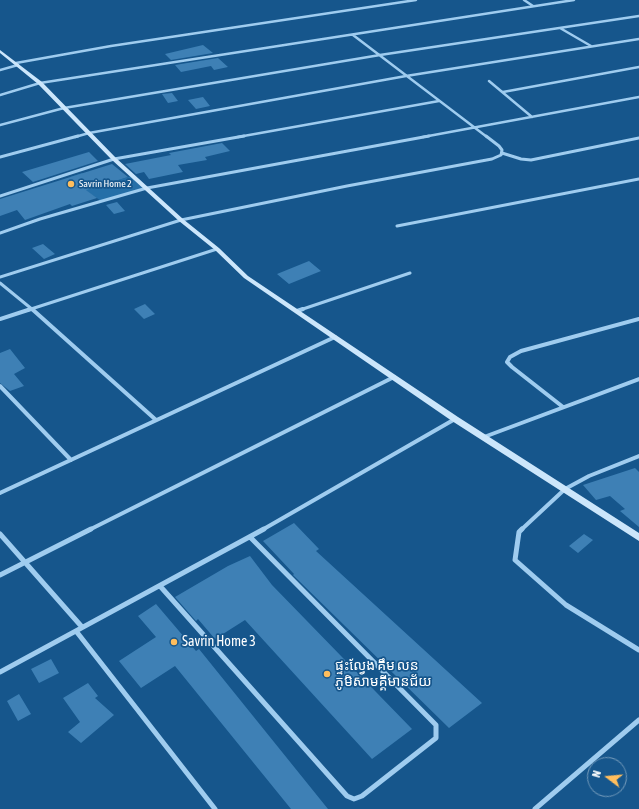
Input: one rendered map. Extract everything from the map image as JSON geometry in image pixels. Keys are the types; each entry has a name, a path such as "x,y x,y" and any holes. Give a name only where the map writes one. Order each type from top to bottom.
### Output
{"street":[{"path":"0,70 17,64 111,46 416,0"},
{"path":"524,0 533,6"},
{"path":"0,95 40,83 574,0"},
{"path":"0,125 64,108 380,55 639,16"},
{"path":"560,28 591,47"},
{"path":"353,35 499,146 502,153"},
{"path":"0,157 89,133 406,76 639,39"},
{"path":"0,51 40,83 114,159 181,220 218,249 246,277 455,418 639,538"},
{"path":"502,92 639,67"},
{"path":"489,80 532,117"},
{"path":"0,233 40,219 147,188 639,97"},
{"path":"0,196 114,159 439,101"},
{"path":"0,277 181,220 354,184 492,159 502,153 521,159 531,160 639,138"},
{"path":"397,226 639,179"},
{"path":"0,319 218,249"},
{"path":"297,311 410,273"},
{"path":"0,283 32,309 156,420"},
{"path":"563,407 512,367 507,362 510,357 521,351 639,319"},
{"path":"0,493 335,337"},
{"path":"0,575 394,377"},
{"path":"484,437 639,379"},
{"path":"0,386 71,460"},
{"path":"0,672 250,537 455,418"},
{"path":"639,456 589,476 565,489 519,532 516,560 566,605 639,650"},
{"path":"0,534 82,627"},
{"path":"160,586 347,796 354,799 362,796 436,738 436,725 250,537"},
{"path":"76,631 214,809"},
{"path":"535,809 639,720"}],"shaded area":[{"path":"82,173 97,186 132,176 147,188 101,201 84,189 81,189 70,177"}],"building":[{"path":"203,45 213,53 171,60 165,54"},
{"path":"218,58 228,67 214,70 211,66 181,72 175,65"},
{"path":"172,93 178,101 168,103 162,94"},
{"path":"203,97 210,106 196,109 188,100"},
{"path":"222,143 230,151 205,157 207,160 178,165 183,172 149,179 144,172 136,174 125,164 171,155 169,153"},
{"path":"89,152 98,161 33,182 22,172"},
{"path":"112,164 128,177 86,190 97,198 72,206 70,204 25,220 17,210 0,216 0,199"},
{"path":"117,202 125,211 114,214 106,205"},
{"path":"43,244 55,254 44,259 32,248"},
{"path":"309,261 321,271 289,284 277,274"},
{"path":"145,304 155,314 144,319 134,309"},
{"path":"10,349 25,368 14,374 24,386 10,391 0,383 0,353"},
{"path":"635,468 639,472 639,527 620,511 625,509 610,496 596,500 583,485"},
{"path":"294,523 319,549 316,551 482,703 449,728 293,575 294,574 263,541"},
{"path":"584,534 593,540 578,553 569,546"},
{"name":"ផ្ទះល្វែង គឹម លន ភូមិសាមគ្គីមានជ័យ","path":"250,556 272,585 412,729 372,759 245,620 215,639 198,619 196,621 175,597 228,566"},
{"path":"156,604 196,651 199,649 328,809 291,809 175,666 141,688 119,661 156,637 138,616"},
{"path":"51,659 59,673 39,683 31,669"},
{"path":"88,683 98,696 95,698 114,715 81,743 68,732 80,722 63,698"},
{"path":"19,694 31,714 18,721 7,701"}],"place":[{"name":"Savrin Home 2","path":"71,184"},
{"name":"Savrin Home 3","path":"174,642"},
{"name":"ផ្ទះល្វែង គឹម លន ភូមិសាមគ្គីមានជ័យ","path":"327,674"}]}
